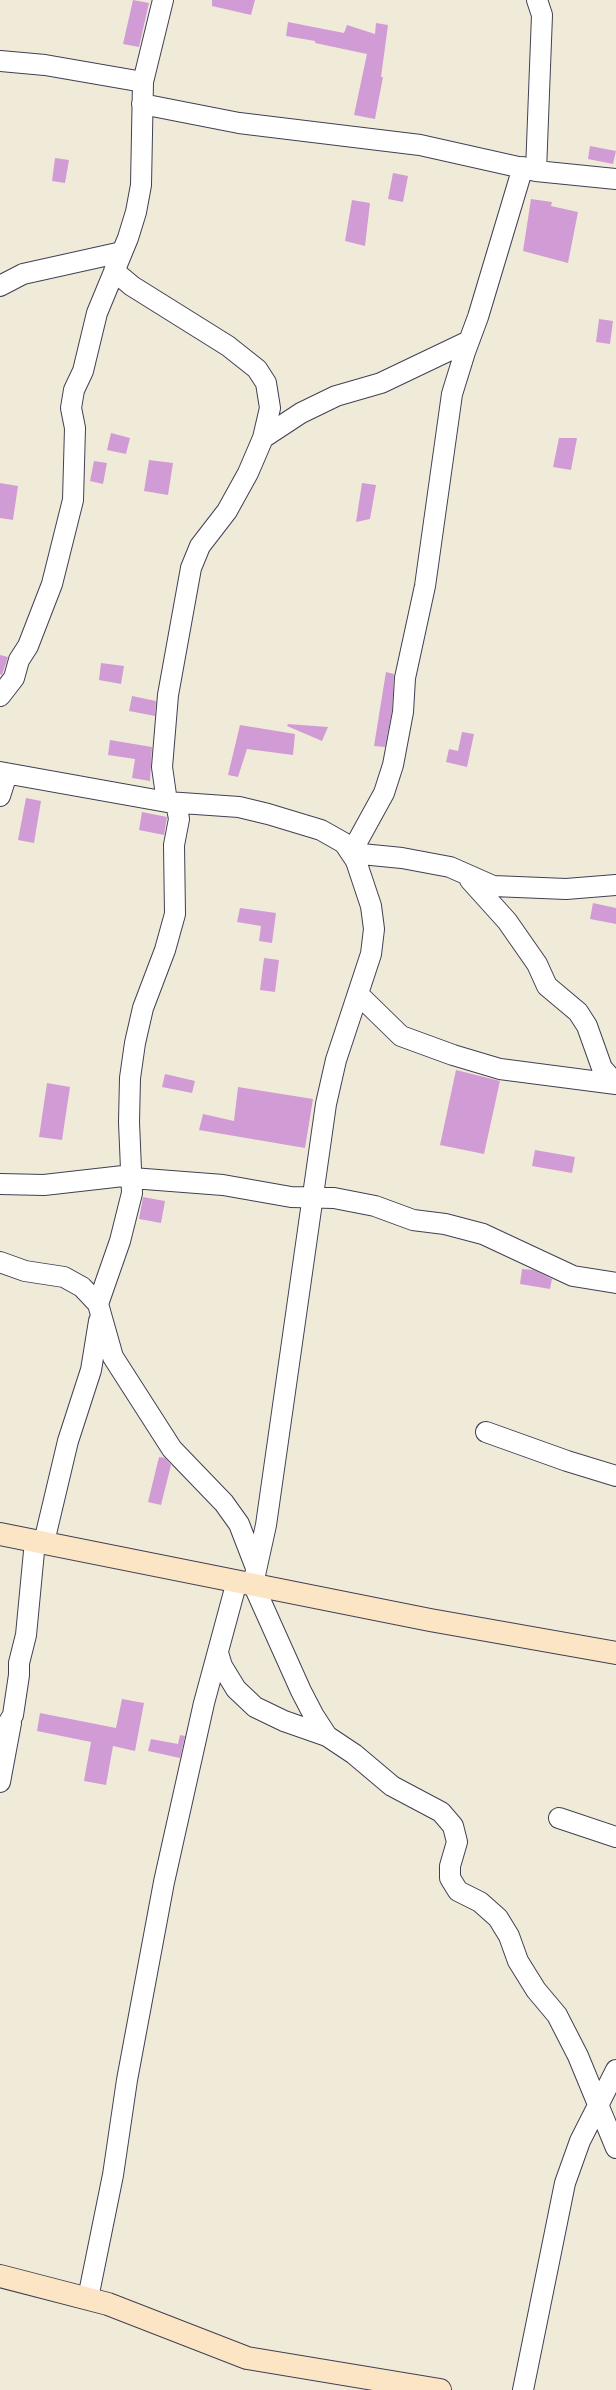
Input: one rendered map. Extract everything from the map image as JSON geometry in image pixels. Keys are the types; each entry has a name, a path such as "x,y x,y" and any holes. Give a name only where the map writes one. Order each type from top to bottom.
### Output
{"street":[{"path":"0,696 14,678 19,660 28,646 52,584 73,500 76,461 75,428 70,408 83,371 97,313 122,252 136,212 141,185 143,82 163,0"},
{"path":"351,853 384,793 393,766 402,712 405,678 425,586 452,394 469,341 530,169 542,15 541,2"},
{"path":"0,61 45,65 143,82"},
{"path":"142,104 239,123 420,145 530,169 616,179"},
{"path":"0,286 23,274 122,252"},
{"path":"0,1782 20,1675 19,1663 26,1635 40,1542 68,1441 91,1370 97,1342 99,1307 120,1241 132,1193 129,1122 130,1078 135,1043 143,1008 165,950 175,914 174,845 179,819 172,802 162,767 168,695 191,568 200,546 227,511 245,480 263,438 270,408 266,383 257,369 228,346 132,286 114,271"},
{"path":"263,438 301,413 336,396 381,383 469,341"},
{"path":"0,796 3,773 172,802 239,807 320,830 344,843 356,861 371,906 374,929 371,954 333,1075 326,1104 266,1525 248,1578 218,1653 164,1882 127,2080 113,2175 88,2298"},
{"path":"351,853 402,858 450,867 493,886 566,889 616,885"},
{"path":"463,873 507,921 537,964 547,986 578,1012 587,1026 602,1068 616,1084"},
{"path":"358,995 401,1036 453,1055 500,1069 616,1084"},
{"path":"0,1184 44,1185 132,1177 223,1185 291,1197 313,1197 375,1206 413,1220 445,1224 483,1234 573,1276 616,1283"},
{"path":"0,1262 26,1271 64,1278 82,1287 99,1307 113,1358 172,1449 224,1503 239,1524 248,1578 301,1691 314,1716 327,1736"},
{"path":"486,1432 616,1476"},
{"path":"0,1534 248,1578 430,1620 616,1653"},
{"path":"218,1653 222,1666 236,1689 256,1707 284,1721 327,1736 354,1754 392,1786 441,1812 453,1826 457,1842 450,1866 450,1878 458,1891 480,1902 498,1918 509,1936 518,1961 536,1990 557,2015 571,2042 616,2148"},
{"path":"0,1737 13,1715"},
{"path":"559,1818 616,1837"},
{"path":"523,2390 565,2183 580,2141 616,2070"},
{"path":"0,2276 108,2304 247,2358 440,2390"}],"building":[{"path":"133,0 149,3 139,47 123,44"},
{"path":"212,0 255,0 251,15 212,6"},
{"path":"288,22 344,33 347,25 375,34 376,23 388,25 381,77 383,77 375,119 354,115 367,54 315,43 315,41 286,36"},
{"path":"590,146 616,151 613,164 588,159"},
{"path":"55,158 69,160 65,183 52,181"},
{"path":"393,173 408,176 403,202 388,199"},
{"path":"531,199 552,202 551,206 578,212 568,263 523,251"},
{"path":"352,200 370,203 365,246 345,241"},
{"path":"599,319 613,321 610,344 596,342"},
{"path":"111,433 130,438 126,454 107,450"},
{"path":"559,438 577,438 571,470 553,467"},
{"path":"149,460 173,463 168,495 144,491"},
{"path":"94,461 107,463 103,484 90,481"},
{"path":"0,483 18,486 13,520 0,518"},
{"path":"362,483 376,485 370,519 356,522"},
{"path":"0,655 8,657 2,675 0,674"},
{"path":"101,663 124,666 121,684 99,680"},
{"path":"386,672 394,674 392,711 385,747 374,746"},
{"path":"132,696 156,701 155,716 129,711"},
{"path":"288,724 328,727 322,741 287,726"},
{"path":"240,725 295,734 293,755 247,749 238,777 228,775"},
{"path":"462,732 474,734 467,767 446,762 449,749 458,751"},
{"path":"110,740 152,747 150,781 132,778 135,759 108,755"},
{"path":"26,798 41,801 34,843 18,840"},
{"path":"142,812 167,817 164,835 139,830"},
{"path":"593,903 616,908 616,924 590,919"},
{"path":"240,908 276,913 272,943 259,941 261,926 237,922"},
{"path":"264,958 279,960 275,992 260,990"},
{"path":"456,1070 500,1081 484,1154 440,1145"},
{"path":"165,1074 195,1081 192,1093 162,1087"},
{"path":"47,1083 70,1087 62,1140 39,1137"},
{"path":"238,1087 313,1099 305,1148 199,1130 203,1114 234,1121"},
{"path":"535,1150 575,1157 572,1173 532,1166"},
{"path":"143,1197 165,1201 161,1223 139,1219"},
{"path":"522,1269 534,1270 552,1279 550,1289 520,1284"},
{"path":"159,1457 165,1458 171,1465 161,1505 148,1502"},
{"path":"122,1699 144,1703 135,1751 113,1746 106,1785 84,1781 91,1742 37,1731 40,1713 116,1728"},
{"path":"180,1735 185,1736 180,1758 148,1751 151,1739 178,1744"}]}
